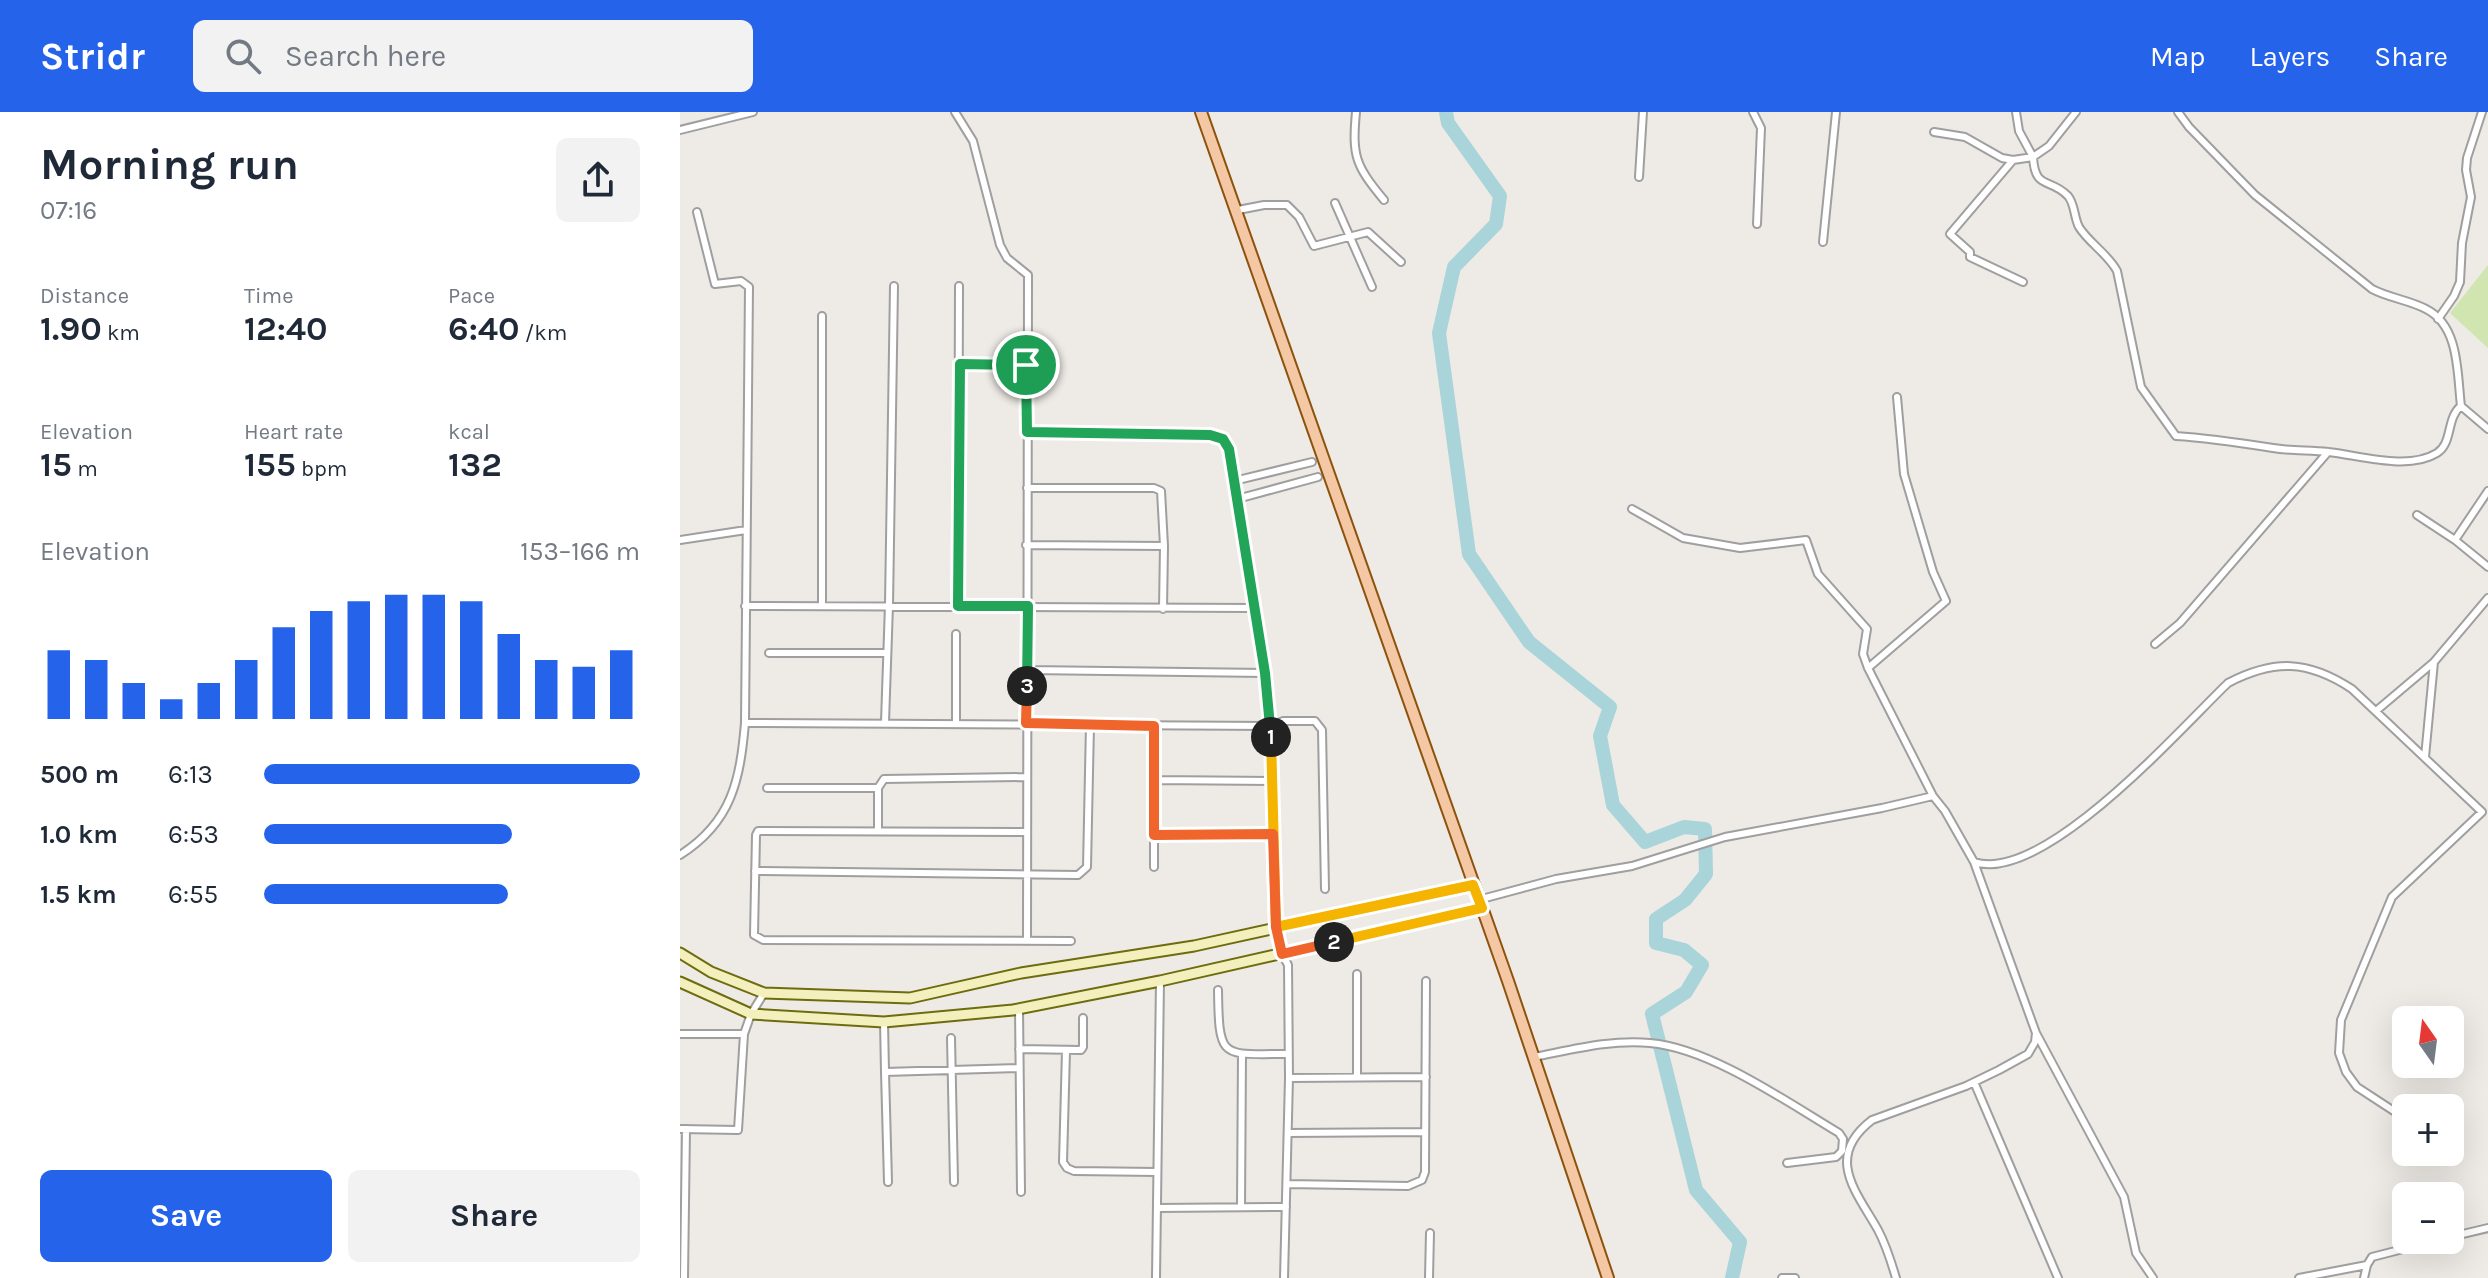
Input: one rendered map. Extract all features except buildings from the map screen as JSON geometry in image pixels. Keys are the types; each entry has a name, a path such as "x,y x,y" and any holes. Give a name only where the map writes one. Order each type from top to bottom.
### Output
{"main road":[{"path":"1201,112 1534,1057 1608,1278"}],"street":[{"path":"680,130 753,112"},
{"path":"955,112 973,141 1000,245 1007,258 1028,275 1027,941"},
{"path":"1356,112 1352,140 1357,161 1384,200"},
{"path":"1639,177 1643,112"},
{"path":"1753,112 1761,128 1757,224"},
{"path":"1823,242 1836,112"},
{"path":"2016,112 2019,131 2033,157 2033,171 2042,183 2069,198 2079,227 2117,271 2141,387 2176,436 2232,440 2277,449 2391,461 2435,455 2443,448 2453,413 2461,406"},
{"path":"1934,132 1965,137 2002,158 2013,160 2033,157 2049,146 2076,112"},
{"path":"2178,112 2255,195 2372,289 2428,310 2438,319 2453,341 2461,406 2488,429"},
{"path":"2438,319 2460,282 2462,243 2471,197 2467,158 2482,112"},
{"path":"2013,160 1950,234 1970,252 1970,257 2023,282"},
{"path":"1335,203 1372,287"},
{"path":"1238,210 1287,205 1299,217 1314,246 1368,232 1401,262"},
{"path":"680,855 714,828 725,811 740,770 745,723 749,287 741,281 715,284 697,212"},
{"path":"885,722 894,286"},
{"path":"958,606 959,286"},
{"path":"822,316 822,605"},
{"path":"960,364 1026,365"},
{"path":"1868,668 1946,601 1933,572 1904,474 1897,397"},
{"path":"1027,432 1210,435 1223,439 1229,449 1265,673 1271,726 1276,927 1282,954 1288,965 1289,1078 1284,1278"},
{"path":"2155,644 2180,623 2328,452"},
{"path":"1234,481 1312,462"},
{"path":"1237,499 1318,477"},
{"path":"1027,488 1158,488 1163,495 1163,609"},
{"path":"2455,540 2488,491"},
{"path":"1632,509 1683,538 1740,548 1806,540 1818,574 1867,629 1863,654 1868,668 1933,796 1974,862 2036,1033 2124,1197 2136,1253 2153,1278"},
{"path":"2417,515 2488,567"},
{"path":"680,540 746,530"},
{"path":"1026,545 1164,546"},
{"path":"2376,711 2434,662 2488,598"},
{"path":"745,606 1254,608"},
{"path":"956,634 956,723"},
{"path":"769,653 887,653"},
{"path":"2425,757 2434,662"},
{"path":"1974,862 1994,864 2062,837 2110,797 2228,683 2246,673 2283,665 2330,675 2352,689 2482,812 2392,897 2341,1020 2339,1053 2346,1072 2357,1087 2392,1110"},
{"path":"1028,670 1265,673"},
{"path":"745,723 1271,726 1283,721 1315,721 1322,730 1325,889"},
{"path":"755,871 1078,875 1087,867 1090,725"},
{"path":"1154,726 1154,867"},
{"path":"878,831 878,788 884,779 1026,777"},
{"path":"1154,780 1273,781"},
{"path":"767,788 878,788"},
{"path":"680,982 751,1014 884,1022 1019,1009 1282,954 1480,904 1556,879 1632,866 1725,837 1933,796"},
{"path":"1025,832 761,829 756,835 754,935 763,940 1071,941"},
{"path":"1154,835 1273,834"},
{"path":"680,953 711,972 764,993 910,998 1021,973 1194,946 1473,885"},
{"path":"1357,974 1357,1077"},
{"path":"1156,1278 1160,981"},
{"path":"1287,1184 1408,1186 1422,1180 1425,1172 1426,981"},
{"path":"1218,990 1219,1034 1224,1046 1242,1054 1288,1054"},
{"path":"684,1278 683,1129 738,1130 744,1034 751,1014 764,993"},
{"path":"1019,1009 1021,1192"},
{"path":"1019,1049 1081,1050 1083,1018"},
{"path":"884,1022 888,1182"},
{"path":"1896,1278 1880,1234 1852,1187 1846,1170 1848,1153 1862,1127 1872,1120 1974,1082 2028,1054 2036,1033"},
{"path":"680,1034 744,1034"},
{"path":"951,1038 954,1182"},
{"path":"1534,1057 1608,1044 1651,1043 1675,1047 1728,1069 1839,1133 1843,1139 1842,1151 1836,1157 1787,1163"},
{"path":"1066,1051 1063,1162 1067,1168 1074,1171 1157,1172"},
{"path":"1241,1207 1242,1054"},
{"path":"885,1072 1019,1068"},
{"path":"1289,1078 1426,1077"},
{"path":"1974,1082 2058,1278"},
{"path":"1288,1133 1425,1132"},
{"path":"1157,1208 1286,1207"},
{"path":"2464,1234 2488,1228"},
{"path":"1429,1278 1430,1233"},
{"path":"2364,1278 2372,1257 2392,1251"},
{"path":"2299,1278 2367,1265"},
{"path":"1782,1278 1795,1278"}],"green space":[{"path":"2488,265 2488,348 2450,313"}],"waterway":[{"path":"1446,112 1448,123 1500,196 1496,224 1454,267 1439,333 1469,554 1529,642 1610,707 1600,736 1613,805 1645,842 1684,827 1705,829 1706,874 1685,900 1656,919 1656,943 1684,950 1702,965 1686,992 1652,1014 1696,1190 1740,1242 1732,1278"}],"route":[{"path":"1026,365 960,364 958,606 1028,606 1026,723 1154,726 1154,835 1273,834 1276,927 1282,954 1482,908 1473,885 1276,927 1271,726 1229,449 1223,439 1210,435 1027,432 1026,365"}]}
